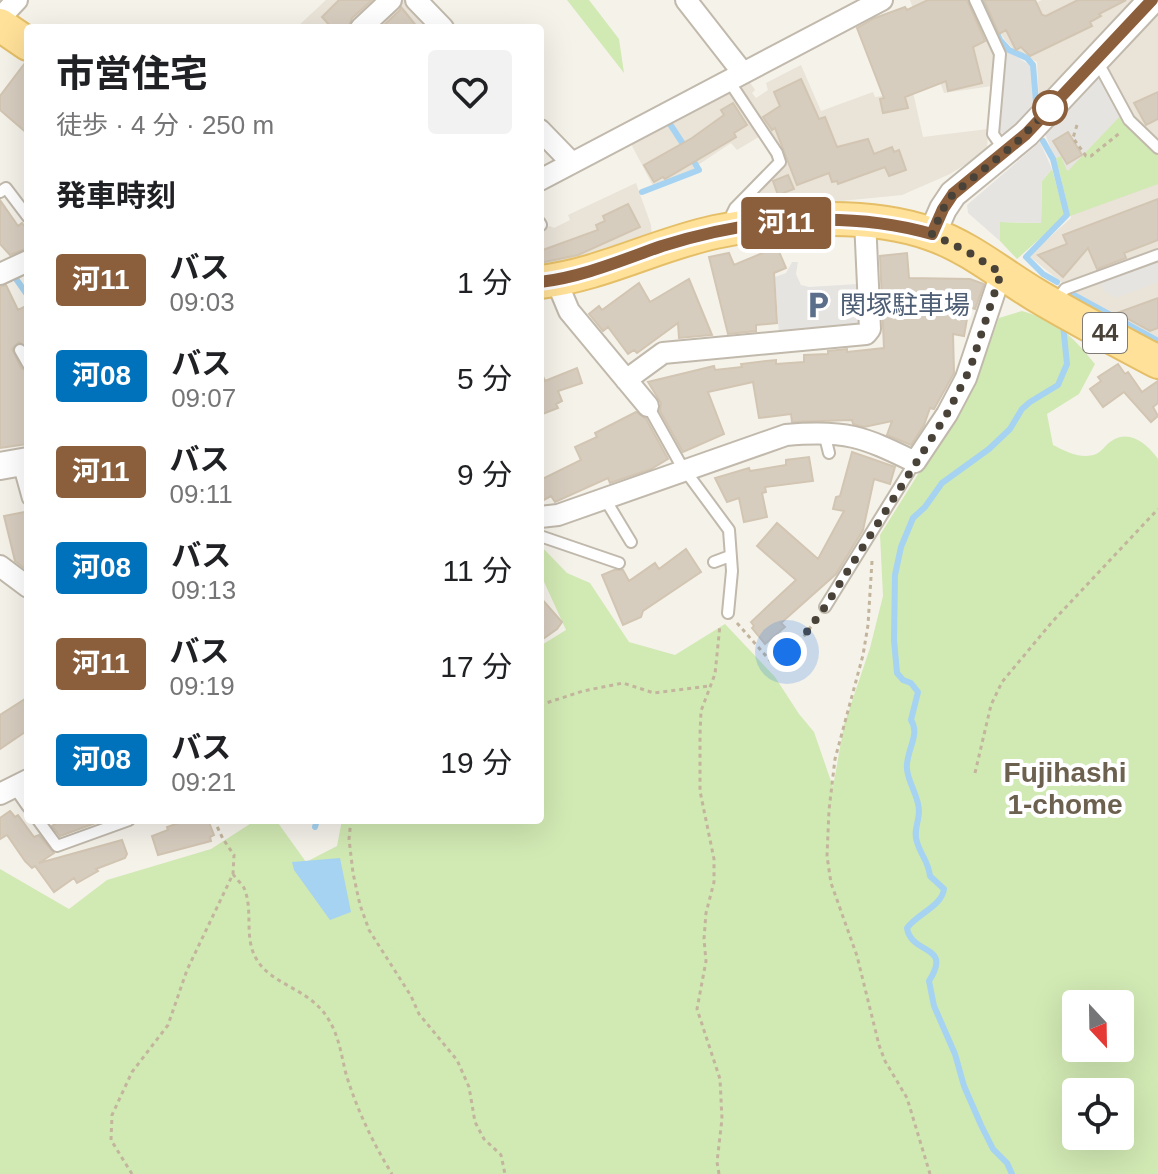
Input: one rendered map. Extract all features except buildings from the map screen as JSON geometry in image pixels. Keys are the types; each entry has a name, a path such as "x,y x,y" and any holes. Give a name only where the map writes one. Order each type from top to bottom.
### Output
{"main road":[{"path":"0,25 24,41"},
{"name":"44","path":"548,281 690,238 734,229 831,219 865,220 932,234 1158,362"}],"street":[{"path":"0,18 17,0"},
{"path":"365,24 391,0"},
{"path":"416,0 439,24"},
{"path":"686,0 736,77"},
{"path":"544,178 882,0"},
{"path":"932,234 953,194 1006,152 1152,0"},
{"path":"544,134 572,163"},
{"path":"626,380 663,353 866,334 870,329 865,220"},
{"path":"0,274 24,263"},
{"path":"544,517 558,515 786,435 827,443 849,434 915,462 947,414 966,378 1001,273"},
{"path":"548,281 648,406"},
{"path":"0,566 24,584"}],"lane":[{"path":"975,0 1000,54 993,134 1006,152"},
{"path":"1094,63 1102,70 1135,127 1158,148"},
{"path":"734,229 732,214 735,208 780,162 736,77"},
{"path":"0,192 6,188 24,212"},
{"path":"1053,304 1065,289 1158,255"},
{"path":"20,350 24,357"},
{"path":"648,406 684,470 729,530 732,571 728,613"},
{"path":"825,607 915,462"},
{"path":"15,463 24,488"},
{"path":"605,499 631,542"},
{"path":"544,537 619,563"},
{"path":"714,562 730,556"},
{"path":"41,824 57,846 118,824"}],"path":[{"path":"1077,125 1073,138 1088,156 1118,134 1135,127"},
{"path":"975,773 991,705 1002,682 1052,622 1158,509"},
{"path":"868,540 872,554 868,625 861,665 835,759 827,856 831,883 857,956 879,1045 907,1098 930,1174"},
{"path":"719,1174 717,1162 722,1119 720,1079 697,1009 706,961 706,913 714,882 714,859 698,770 701,711 715,674 720,625 728,613 773,664 801,640 825,607"},
{"path":"544,704 623,683 654,693 709,686"},
{"path":"132,1174 111,1140 112,1115 132,1072 168,1025 187,970 233,874 234,855 216,824"},
{"path":"351,824 353,873 369,930 419,1014 457,1060 469,1087 475,1122 484,1139 501,1155 505,1174"},
{"path":"233,874 244,888 249,913 249,938 256,960 269,974 315,1000 329,1019 341,1045 346,1074 359,1109 373,1142 392,1174"}],"shaded area":[{"path":"326,0 382,0 356,24 300,24"},
{"path":"399,0 408,0 431,24 374,24"},
{"path":"910,0 971,0 995,55 992,86 944,93"},
{"path":"1042,0 1137,0 1039,103 1037,62 1013,49 996,24"},
{"path":"1158,10 1158,339 1072,291 1029,256 1071,218 1061,175 1044,131"},
{"path":"1005,49 1031,66 1034,109 1006,136 1000,132 1000,89"},
{"path":"801,65 821,111 873,92 875,97 913,92 923,137 988,129 987,151 950,174 902,195 738,211 785,162 736,86 747,78 756,98 768,90 766,83"},
{"path":"1098,74 1121,115 1067,171 1061,156 1056,158 1044,131"},
{"path":"726,89 732,92 762,135 737,150 731,143 698,165 670,119"},
{"path":"666,121 696,169 653,186 629,140"},
{"path":"1040,142 1052,169 1042,181 1041,223 1000,222 1000,241 968,213 967,205"},
{"path":"636,183 651,225 652,237 544,269 544,228 554,228 570,220 568,215"},
{"path":"1158,261 1158,282 1116,298 1103,290 1100,282"},
{"name":"関塚駐車場","path":"792,262 798,262 796,274 801,285 857,284 858,328 779,335 775,277 786,273"}],"green space":[{"path":"567,0 589,0 619,39 624,73"},
{"path":"1121,115 1158,153 1158,184 1070,216 1056,158 1061,156 1068,171"},
{"path":"1052,169 1065,216 1017,259 1000,241 1000,222 1041,223 1042,181"},
{"path":"1022,311 1055,325 1071,337 1095,364 1079,394 1047,414 1053,445 1073,454 1090,456 1117,438 1131,437 1143,443 1158,459 1158,1174 0,1174 0,869 69,909 107,880 211,849 250,824 279,824 306,862 337,846 341,824 544,824 544,644 566,630 544,582 544,549 567,573 590,583 629,642 675,655 725,624 775,677 814,732 833,787 844,725 870,648 883,596 880,535 975,383 999,318"}],"water":[{"path":"340,858 351,912 330,920 294,870 292,862"}],"waterway":[{"path":"983,0 1000,40 1009,50 1027,58 1033,65 1036,102"},
{"path":"668,121 685,147"},
{"path":"1043,141 1053,159 1067,215 1026,257 1043,274 1057,282"},
{"path":"642,192 699,170 691,157"},
{"path":"14,276 24,290"},
{"path":"1072,294 1158,341"},
{"path":"1012,1174 1007,1163 993,1149 981,1125 934,1006 929,981 935,969 934,955 910,937 907,928 939,900 944,889 930,876 916,838 919,805 907,763 914,738 911,720 918,692 897,673 895,575 901,547 913,518 942,483 989,449 1010,429 1030,402 1058,385 1067,364 1063,325"}],"bus line":[{"name":"河11","path":"544,282 582,274 690,238 759,225 831,219 865,220 932,234 953,194 1026,134 1152,0"}],"place":[{"name":"関塚駐車場","path":"818,305"}],"district":[{"name":"Fujihashi 1-chome","path":"1065,788"}],"route":[{"path":"787,652 801,640 825,607 947,414 970,369 1001,273 932,234 943,209 960,187 1015,144 1050,108"}]}
